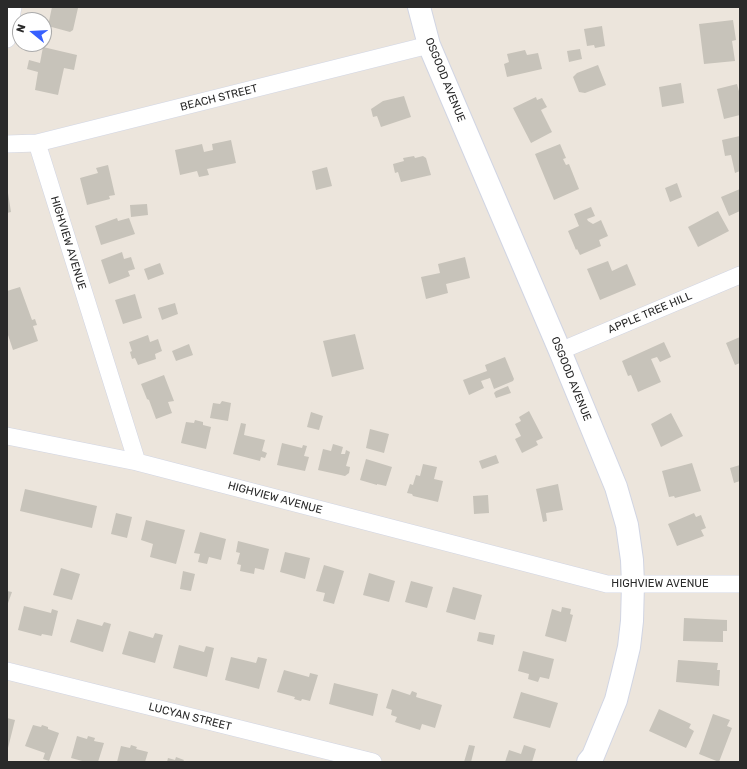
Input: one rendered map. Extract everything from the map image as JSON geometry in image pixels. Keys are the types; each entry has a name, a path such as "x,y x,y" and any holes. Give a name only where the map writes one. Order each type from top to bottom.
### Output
{"street":[{"path":"7,40 13,7"},
{"name":"OSGOOD AVENUE","path":"419,7 429,45 560,351 616,487 627,525 632,560 632,621 623,672 616,700 595,760"},
{"name":"BEACH STREET","path":"7,144 37,143 429,45"},
{"name":"HIGHVIEW AVENUE","path":"37,143 137,462 607,584 740,584"},
{"name":"APPLE TREE HILL","path":"560,351 740,275"},
{"path":"7,436 137,462"},
{"name":"LUCYAN STREET","path":"7,671 373,762"}],"building":[{"path":"52,7 78,8 73,30 70,32 52,27"},
{"path":"733,20 736,40 732,41 735,61 704,64 699,24"},
{"path":"602,26 605,46 595,48 594,45 587,46 584,29"},
{"path":"52,49 77,55 74,70 64,68 58,95 35,90 38,72 27,69 29,60 40,63 42,52 52,52"},
{"path":"580,49 582,59 569,62 567,51"},
{"path":"525,50 527,55 538,53 542,69 507,77 504,64 509,62 507,54"},
{"path":"598,65 606,85 585,93 579,92 573,77 577,73"},
{"path":"681,83 684,103 662,107 659,87"},
{"path":"737,84 740,95 740,115 724,119 717,89"},
{"path":"404,96 411,117 381,127 377,116 373,117 371,109 383,101"},
{"path":"536,97 537,100 542,98 547,107 541,110 552,132 531,143 513,108"},
{"path":"740,136 740,171 735,173 731,155 725,156 722,140"},
{"path":"231,140 236,163 207,169 209,175 199,177 197,171 180,175 175,150 202,144 204,152 213,150 212,144"},
{"path":"560,144 566,158 563,159 566,165 569,164 579,189 554,200 535,154"},
{"path":"414,156 415,158 423,156 426,158 431,175 401,182 398,172 395,173 393,164 404,161 403,158"},
{"path":"108,165 115,195 109,196 110,199 87,205 80,178 98,173 96,168"},
{"path":"327,167 332,186 316,190 312,171"},
{"path":"677,183 682,197 670,202 665,188"},
{"path":"740,189 740,211 729,216 721,197"},
{"path":"7,193 11,212 7,213"},
{"path":"147,204 148,215 131,217 130,205"},
{"path":"591,207 595,216 587,219 588,221 593,224 601,220 608,236 599,240 601,246 580,255 577,249 576,250 568,231 579,226 574,214"},
{"path":"718,211 729,231 698,247 688,227"},
{"path":"117,218 118,221 129,218 135,234 101,245 95,226"},
{"path":"122,252 124,259 131,257 135,269 128,271 130,276 109,284 101,260"},
{"path":"465,257 470,278 446,284 448,293 426,299 421,277 440,273 438,264"},
{"path":"608,261 612,271 627,264 636,285 600,300 587,269"},
{"path":"160,263 164,274 148,280 144,269"},
{"path":"20,287 32,320 35,319 37,325 33,326 38,341 13,350 7,332 7,291"},
{"path":"135,294 142,318 123,324 115,300"},
{"path":"175,303 178,314 162,320 158,308"},
{"path":"355,334 364,369 332,377 323,341"},
{"path":"148,335 150,342 158,339 162,351 155,354 156,359 138,365 135,358 132,359 130,352 132,351 129,342"},
{"path":"740,337 740,363 735,365 726,343"},
{"path":"664,342 671,357 660,362 657,357 651,359 661,382 638,392 631,375 628,376 622,361"},
{"path":"189,344 193,355 176,361 172,351"},
{"path":"505,357 514,379 513,381 494,389 490,378 481,381 484,388 469,395 463,380 487,371 485,365"},
{"path":"164,375 174,401 168,402 172,413 156,419 141,384"},
{"path":"508,386 511,393 496,398 494,393 496,391"},
{"path":"222,401 231,403 228,421 210,418 213,403 220,404"},
{"path":"529,411 543,438 536,441 538,445 522,453 515,439 521,436 515,424 521,421 519,417"},
{"path":"311,412 323,416 319,430 307,427"},
{"path":"671,413 683,436 661,447 651,424"},
{"path":"195,420 203,422 203,425 211,427 206,449 181,443 186,422 194,423"},
{"path":"241,423 246,424 244,435 265,440 262,451 267,453 265,458 261,457 260,461 233,454"},
{"path":"370,429 389,434 384,453 366,448"},
{"path":"282,443 302,448 303,445 307,446 304,456 309,457 305,471 277,465"},
{"path":"333,444 343,447 341,454 345,454 346,450 350,452 346,466 350,467 349,473 345,476 318,470 323,449 331,451"},
{"path":"496,455 499,463 482,469 479,461"},
{"path":"366,459 392,467 386,486 360,480"},
{"path":"692,463 701,491 675,498 674,496 669,497 662,471"},
{"path":"423,464 437,467 434,479 443,481 438,502 413,496 412,494 407,493 410,484 413,485 416,475 420,476"},
{"path":"740,465 740,481 734,483 730,468"},
{"path":"558,484 563,510 546,513 547,521 543,522 536,489"},
{"path":"25,489 97,506 92,528 20,511"},
{"path":"488,495 489,513 474,514 473,496"},
{"path":"116,513 132,517 127,538 111,534"},
{"path":"694,513 696,517 701,515 706,528 701,530 704,536 677,546 668,524"},
{"path":"146,520 185,530 176,564 150,557 153,544 141,540"},
{"path":"200,532 226,539 221,560 209,557 207,564 198,562 200,554 194,553"},
{"path":"238,541 269,549 264,570 255,568 254,574 240,571 241,565 237,564 240,553 236,552"},
{"path":"285,552 310,558 305,579 280,572"},
{"path":"324,565 344,571 334,604 323,601 325,593 316,591"},
{"path":"61,568 80,574 72,600 53,595"},
{"path":"183,571 195,574 191,591 180,589"},
{"path":"369,573 395,581 389,602 363,595"},
{"path":"411,581 433,587 427,608 405,602"},
{"path":"453,587 482,595 475,620 446,612"},
{"path":"7,591 12,592 7,606"},
{"path":"24,606 51,613 52,609 58,611 52,636 42,634 41,636 18,630"},
{"path":"562,607 571,609 570,614 573,615 566,642 545,636 552,609 561,612"},
{"path":"684,618 727,620 727,631 723,631 723,642 683,641"},
{"path":"77,619 102,626 104,622 111,624 103,652 70,642"},
{"path":"129,631 153,638 155,633 163,635 155,663 122,654"},
{"path":"479,632 495,635 493,645 477,641"},
{"path":"179,645 204,652 206,646 214,648 207,677 173,668"},
{"path":"523,651 554,659 549,679 540,677 538,682 528,679 529,674 518,671"},
{"path":"231,657 256,663 258,657 267,659 259,689 225,680"},
{"path":"678,660 718,663 717,670 720,670 719,686 676,682"},
{"path":"284,670 309,677 310,673 318,675 310,701 302,699 301,701 294,699 295,697 277,692"},
{"path":"334,683 378,694 373,716 329,704"},
{"path":"392,689 410,695 412,691 417,693 416,697 442,705 435,728 422,724 420,730 395,722 397,717 391,715 392,710 386,708"},
{"path":"521,692 558,703 550,728 513,718"},
{"path":"659,709 691,724 689,728 694,731 686,748 649,731"},
{"path":"713,714 730,720 727,726 732,728 719,762 699,754"},
{"path":"7,718 15,720 8,748 7,748"},
{"path":"33,725 41,727 42,725 59,733 49,761 43,759 45,753 25,746"},
{"path":"77,736 87,739 88,736 95,738 94,741 104,743 98,762 86,762 71,758"},
{"path":"131,745 137,747 136,749 148,752 145,762 117,762 121,746 130,748"},
{"path":"469,745 475,746 471,762 464,762"},
{"path":"524,745 536,749 532,762 505,762 509,750 521,754"},
{"path":"176,757 184,760 183,762 167,762 168,758 175,760"}]}
